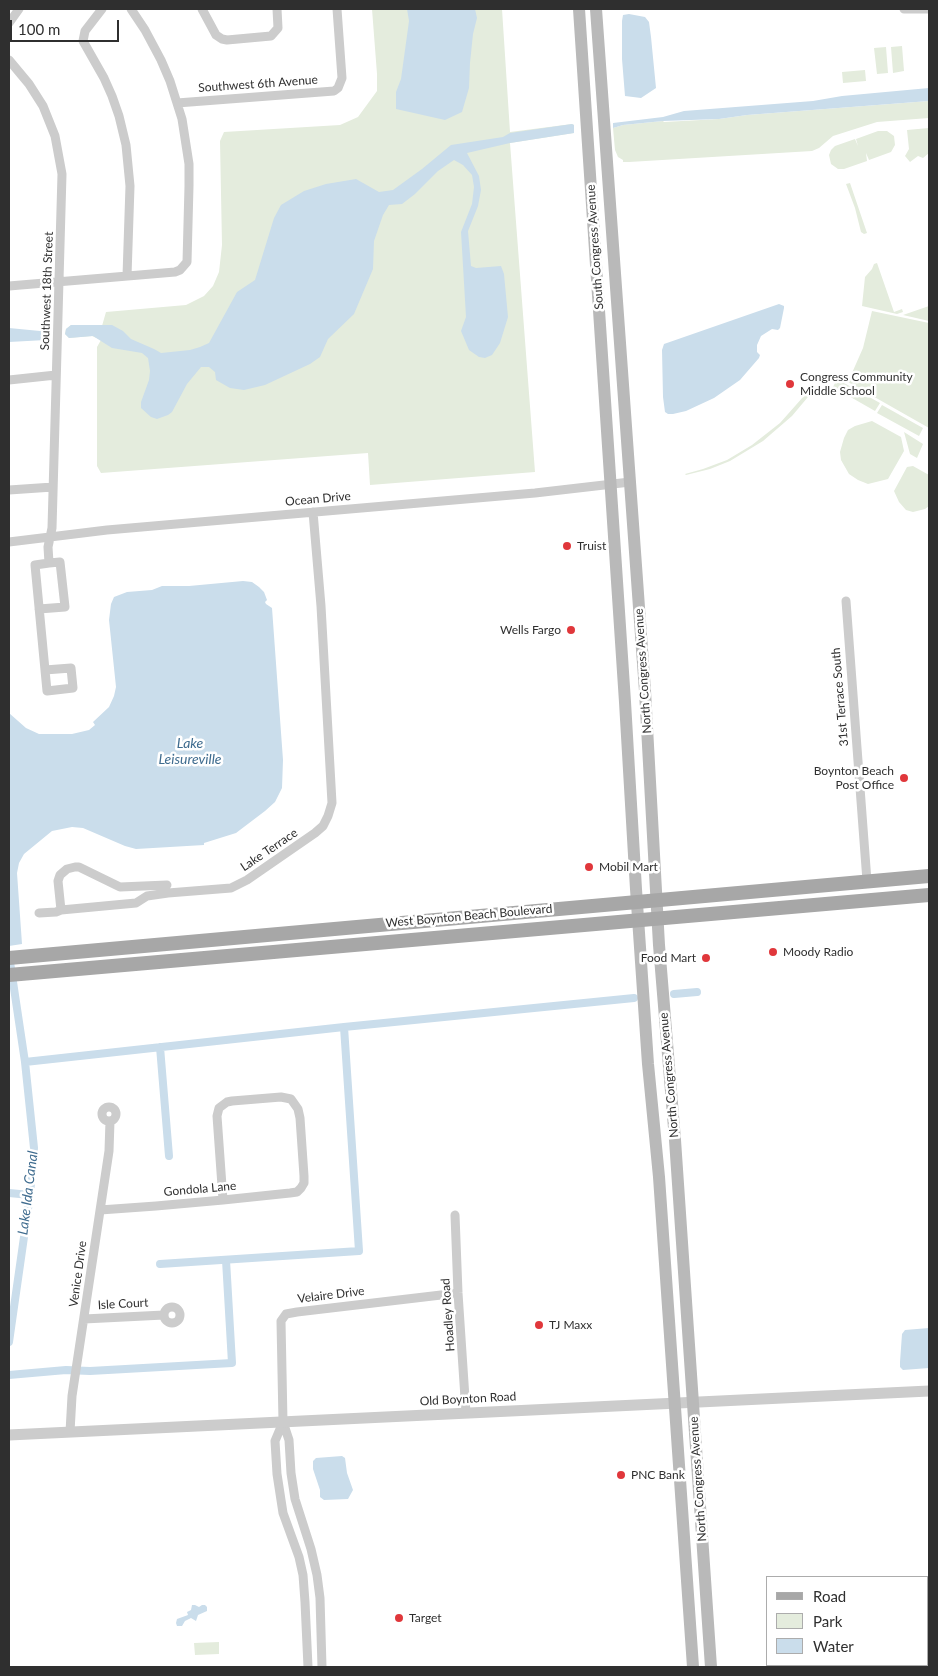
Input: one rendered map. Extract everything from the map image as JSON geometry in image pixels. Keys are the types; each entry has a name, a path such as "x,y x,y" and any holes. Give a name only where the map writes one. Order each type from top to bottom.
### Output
{"main road":[{"name":"South Congress Avenue","path":"579,9 611,485"},
{"name":"South Congress Avenue","path":"596,9 630,482"},
{"name":"North Congress Avenue","path":"630,482 645,691 658,919 711,1667"},
{"name":"North Congress Avenue","path":"611,485 638,920 648,1064 659,1177 693,1667"},
{"path":"623,665 645,691"},
{"path":"625,702 646,717"},
{"name":"West Boynton Beach Boulevard","path":"9,958 929,876"},
{"name":"West Boynton Beach Boulevard","path":"9,975 929,895"},
{"path":"409,940 426,920"},
{"path":"381,942 398,923"},
{"path":"659,1177 680,1214"},
{"path":"661,1207 681,1236"}],"street":[{"path":"9,23 20,9"},
{"path":"102,9 85,31 83,41 112,96 125,140 130,186 127,276"},
{"path":"9,286 175,272 184,267 187,262 189,167 178,103 157,50 131,9"},
{"path":"202,9 216,35 228,40 271,36 278,28 277,9"},
{"name":"Southwest 6th Avenue","path":"178,103 334,91 338,88 342,78 337,9"},
{"path":"904,9 928,9"},
{"name":"Southwest 18th Street","path":"9,60 29,84 43,106 55,136 60,155 63,187 52,528 48,547 49,563"},
{"path":"9,380 56,375"},
{"name":"Ocean Drive","path":"9,542 106,530 630,482"},
{"path":"9,490 53,487"},
{"name":"Lake Terrace","path":"39,913 136,903 152,895 236,886 248,880 315,834 326,821 332,803 321,606 313,512"},
{"path":"39,609 65,606 60,562 34,565 45,670"},
{"name":"31st Terrace South","path":"846,600 867,881"},
{"path":"61,910 59,877 60,874 70,868 79,867 125,888 168,884"},
{"name":"Gondola Lane","path":"100,1210 223,1200 297,1192 304,1180 304,1168 300,1118 292,1099 282,1097 232,1101 221,1105 217,1116 223,1200"},
{"name":"Venice Drive","path":"70,1432 77,1358 109,1151 110,1120"},
{"name":"Hoadley Road","path":"455,1216 466,1414"},
{"name":"Velaire Drive","path":"283,1422 280,1329 282,1318 286,1314 458,1293"},
{"name":"Isle Court","path":"84,1318 164,1315"},
{"name":"Old Boynton Road","path":"12,1435 929,1391"},
{"path":"283,1422 275,1440 278,1487 283,1513 296,1550 302,1575 308,1667"},
{"path":"283,1422 289,1440 295,1499 312,1549 317,1575 320,1598 322,1667"}],"green space":[{"path":"372,9 502,9 510,132 574,125 574,133 510,143 535,472 370,485 368,453 101,473 97,466 97,347 101,340 92,336 69,338 65,334 66,329 71,325 102,326 106,312 186,305 204,296 213,286 219,272 222,245 220,141 224,132 340,125 358,117 377,91"},
{"path":"902,46 904,71 893,73 891,47"},
{"path":"886,47 888,73 877,74 874,48"},
{"path":"865,70 866,81 843,83 842,72"},
{"path":"929,101 929,118 877,122 833,136 819,148 812,151 623,162 615,150 613,128 623,125 719,119 747,115"},
{"path":"929,128 929,153 923,158 918,156 910,162 905,156 909,149 907,130"},
{"path":"878,131 887,131 894,136 895,145 891,152 869,160 866,153 867,161 844,169 838,169 831,164 829,155 835,146 855,139 858,146 856,139"},
{"path":"850,183 867,233 864,234 861,232 846,184"},
{"path":"877,263 894,312 902,309 903,312 897,314 862,306 865,277 874,264"},
{"path":"929,306 929,321 903,315"},
{"path":"872,311 929,323 929,428 848,382 863,348"},
{"path":"837,379 880,403 875,411 833,387"},
{"path":"811,388 813,391 792,416 763,441 730,461 710,469 685,474 727,460 752,445 780,423"},
{"path":"882,405 923,428 919,436 877,413"},
{"path":"872,421 901,437 904,451 888,479 868,484 849,474 841,460 840,452 848,430"},
{"path":"904,432 923,444 917,458 910,454"},
{"path":"913,466 929,475 929,506 913,512 906,510 899,502 894,491 907,467"},
{"path":"219,1642 219,1654 195,1655 194,1643"}],"water":[{"path":"407,9 475,9 477,18 473,34 469,88 462,112 445,120 396,109 396,92 401,79 409,21"},
{"path":"629,14 645,17 649,22 656,88 641,98 625,96 622,59 622,21 623,15"},
{"path":"929,88 929,101 747,115 719,119 663,121 623,125 613,128 613,123 663,117 684,111 813,101 842,96"},
{"path":"574,125 574,133 510,143 467,153 479,176 481,190 478,206 468,231 471,266 476,268 501,266 504,274 508,317 500,343 492,355 485,358 479,357 469,350 461,331 466,317 461,232 472,204 474,187 472,175 463,165 454,160 438,171 402,204 389,205 383,215 374,241 373,269 354,314 328,339 320,357 310,364 265,385 244,390 230,388 216,380 215,372 209,367 201,367 187,384 172,412 157,419 151,417 141,408 141,402 149,380 148,358 142,353 112,348 93,336 69,338 65,334 66,329 71,325 112,325 123,331 131,339 161,353 200,347 209,343 237,292 255,280 274,218 281,205 304,191 326,184 356,179 379,192 393,190 451,145 503,137 510,133"},
{"path":"779,304 784,306 780,328 778,330 772,329 761,336 757,345 759,358 740,380 714,398 686,411 673,414 665,412 662,350 664,344"},
{"path":"48,327 51,329 51,335 46,340 9,342 9,328 40,331"},
{"name":"Lake Leisureville","path":"243,581 252,582 259,587 264,592 267,600 266,604 272,608 283,760 282,788 275,802 236,833 204,843 204,845 136,849 83,828 72,827 52,831 24,854 19,863 17,873 22,944 9,946 9,713 26,728 39,734 72,734 89,730 95,725 93,722 109,707 116,687 109,620 114,597 127,592 152,590 162,586 189,586"},
{"path":"929,1328 929,1368 903,1370 900,1367 902,1334 905,1330"},
{"path":"342,1456 345,1458 347,1473 353,1490 348,1499 324,1500 320,1497 320,1490 313,1469 313,1461 316,1458"},
{"path":"192,1605 199,1607 205,1605 207,1611 198,1615 196,1621 191,1618 185,1621 182,1626 177,1626 177,1619 188,1615 187,1612 191,1610"}],"waterway":[{"name":"Lake Ida Canal","path":"9,955 25,1062 34,1148 30,1195 9,1342"},
{"path":"674,994 697,992"},
{"path":"25,1062 634,998"},
{"path":"160,1264 359,1251 344,1027"},
{"path":"160,1047 169,1156"},
{"path":"9,1193 30,1195"},
{"path":"9,1375 66,1370 90,1371 232,1363 226,1260"}],"place":[{"name":"Congress Community Middle School","path":"790,384"},
{"name":"Truist","path":"567,546"},
{"name":"Wells Fargo","path":"571,630"},
{"name":"Boynton Beach Post Office","path":"904,778"},
{"name":"Mobil Mart","path":"589,867"},
{"name":"Moody Radio","path":"773,952"},
{"name":"Food Mart","path":"706,958"},
{"name":"TJ Maxx","path":"539,1325"},
{"name":"PNC Bank","path":"621,1475"},
{"name":"Target","path":"399,1618"}]}
